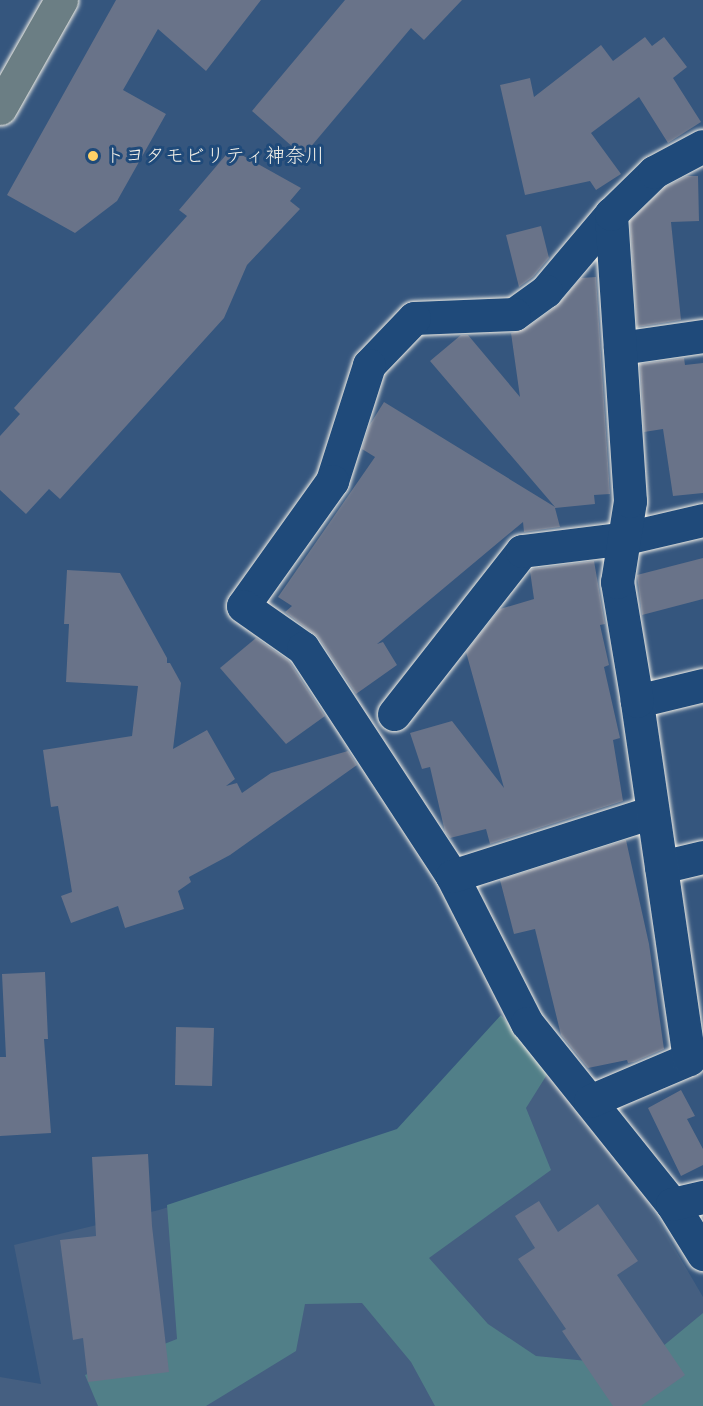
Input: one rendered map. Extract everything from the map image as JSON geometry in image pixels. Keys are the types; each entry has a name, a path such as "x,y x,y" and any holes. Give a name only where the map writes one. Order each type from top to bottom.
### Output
{"main road":[{"path":"0,108 61,0"}],"street":[{"path":"703,146 654,172 611,214 546,291 514,314 414,318 369,365 332,481 243,606 303,648 452,876 527,1023 672,1204 703,1254"},
{"path":"590,1101 689,1059 694,1033 661,867 637,701 616,582 626,538 630,501 611,214"},
{"path":"620,348 703,336"},
{"path":"394,714 522,551 626,538 703,520"},
{"path":"637,701 703,685"},
{"path":"452,876 652,812"},
{"path":"661,867 703,857"},
{"path":"672,1204 703,1197"}],"shaded area":[{"path":"508,1011 638,1186 703,1297 703,1406 0,1406 0,1377 41,1384 14,1245 159,1210 402,1133"}],"green space":[{"path":"501,1015 548,1073 526,1108 551,1170 429,1258 488,1324 536,1356 639,1366 703,1313 703,1406 435,1406 411,1362 362,1303 305,1304 296,1351 206,1406 98,1406 85,1375 177,1339 167,1205 397,1129"}],"building":[{"path":"116,0 261,0 206,71 158,29 123,90 166,114 117,201 75,233 7,195"},
{"path":"345,0 462,0 424,40 411,28 303,156 252,111"},
{"path":"645,37 652,46 664,37 687,67 673,78 701,122 668,143 639,97 591,133 621,174 596,190 590,181 525,195 500,85 530,78 534,97 601,45 613,61"},
{"path":"231,149 301,188 290,201 300,209 247,265 224,318 60,499 49,489 26,514 0,490 0,436 20,414 14,408 187,216 179,210"},
{"path":"687,176 698,176 699,221 671,222 681,320 637,327 630,221 665,187"},
{"path":"541,226 549,258 533,277 519,287 506,235"},
{"path":"596,277 610,494 594,495 595,504 555,508 560,527 524,532 523,522 377,644 383,642 397,665 356,694 318,637 285,612 292,606 278,597 375,457 362,449 369,426 384,402 555,507 430,361 461,335 468,335 520,397 511,333 525,329 557,306 581,278"},
{"path":"684,358 685,365 703,363 703,493 673,496 663,429 644,432 640,364"},
{"path":"703,558 703,599 642,615 637,575"},
{"path":"594,561 605,624 600,625 609,665 604,667 620,738 613,740 623,801 490,844 486,829 450,838 445,832 430,767 422,769 410,733 452,721 504,788 466,652 500,609 534,599 530,571 532,569"},
{"path":"67,570 120,573 167,658 167,663 170,663 181,683 173,749 207,730 235,779 226,786 237,783 242,793 271,773 348,751 357,765 230,855 189,877 191,882 178,891 184,909 125,928 118,906 71,923 61,896 72,892 58,806 51,807 43,750 132,736 138,686 66,682 69,624 64,624"},
{"path":"256,638 289,661 325,716 286,744 220,668"},
{"path":"626,840 649,944 664,1049 634,1062 628,1063 627,1060 588,1068 561,1035 535,929 514,934 500,880"},
{"path":"45,972 48,1039 44,1039 51,1133 0,1136 0,1057 6,1057 2,974"},
{"path":"176,1027 214,1028 212,1086 175,1085"},
{"path":"681,1090 695,1116 687,1119 703,1149 703,1165 681,1176 648,1108"},
{"path":"148,1154 152,1226 169,1372 88,1382 83,1338 73,1340 60,1240 96,1236 92,1157"},
{"path":"539,1201 558,1232 598,1204 638,1261 617,1275 685,1375 641,1406 613,1406 562,1331 566,1329 518,1259 535,1248 515,1216"}],"place":[{"name":"トヨタモビリティ神奈川","path":"93,156"}]}
